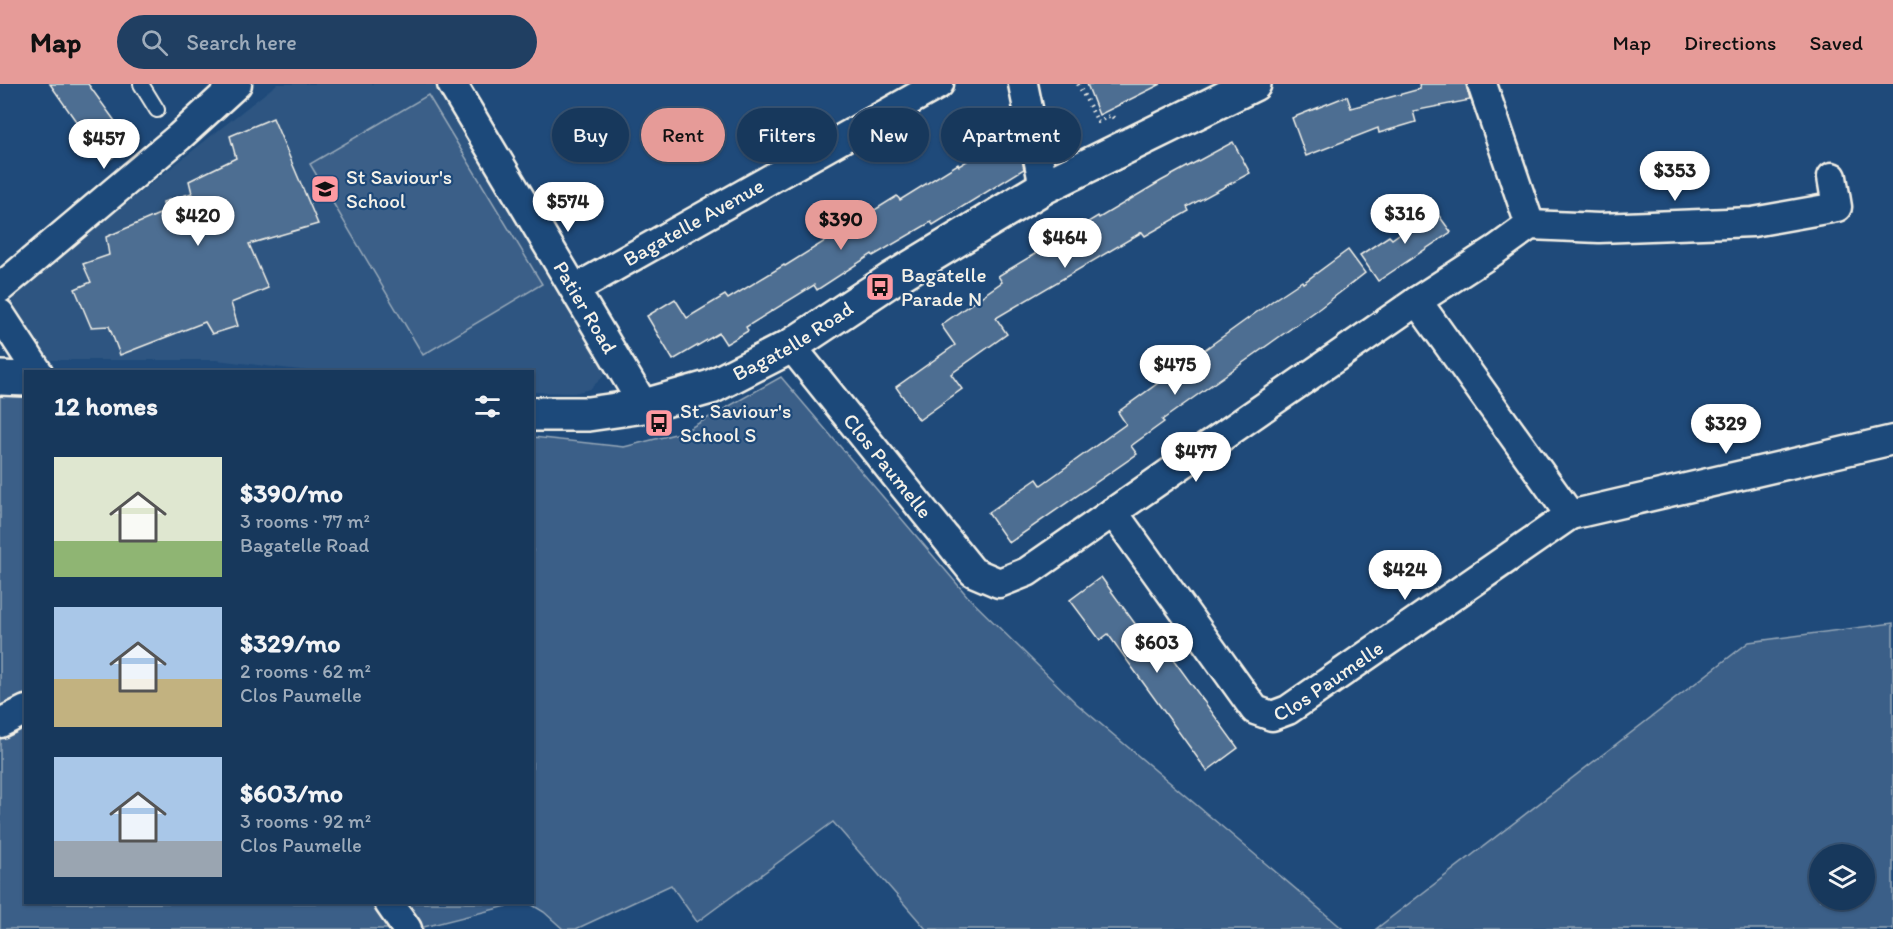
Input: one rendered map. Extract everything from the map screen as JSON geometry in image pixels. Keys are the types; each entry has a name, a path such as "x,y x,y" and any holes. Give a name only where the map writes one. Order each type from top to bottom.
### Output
{"main road":[{"name":"Bagatelle Road","path":"534,414 588,414 645,406 711,387 791,346 892,279 1044,187 1254,84"},
{"path":"0,378 24,379"}],"street":[{"path":"0,288 179,137 237,84"},
{"name":"Bagatelle Avenue","path":"575,289 939,84"},
{"path":"1023,84 1044,187"},
{"name":"Patier Road","path":"462,87 575,289 645,406"},
{"path":"1487,97 1530,225 1599,228 1753,222 1837,207 1832,177"},
{"name":"Clos Paumelle","path":"791,346 973,572 999,583 1027,572 1530,225"},
{"path":"1417,301 1570,515"},
{"path":"0,314 37,370"},
{"name":"Clos Paumelle","path":"1113,512 1255,710 1272,716 1288,710 1570,515 1893,440"},
{"path":"0,723 24,711"},
{"path":"390,904 407,929"}],"lane":[{"path":"141,84 157,110"}],"path":[{"path":"1078,84 1098,122 1111,115 1131,145"}],"shaded area":[{"name":"St Saviour's School","path":"277,84 441,84 610,363 604,376 590,389 574,393 534,392 534,370 300,370 216,360 50,360 44,356 12,307 13,293"},
{"path":"428,95 542,284 423,355 310,164"},
{"path":"781,377 969,598 1077,704 1343,929 926,929 833,822 697,922 671,885 576,929 563,929 544,912 531,904 534,904 534,437 624,447 683,432"},
{"path":"0,391 17,392 24,396 24,703 0,714"},
{"path":"1893,623 1893,929 1376,929 1749,642"},
{"path":"24,727 24,904 374,904 391,929 0,929 0,739"},
{"path":"404,904 515,904 420,928"}],"building":[{"path":"50,84 88,84 131,143 105,163"},
{"path":"1087,84 1161,84 1099,115"},
{"path":"1419,84 1466,84 1470,100 1413,111 1416,122 1379,133 1378,128 1306,156 1292,118 1347,96 1351,108 1420,89"},
{"path":"273,118 318,224 249,244 268,288 231,303 238,326 212,334 205,322 120,355 109,326 91,327 75,289 91,282 83,264 109,255 106,237 164,212 163,202 192,193 189,181 236,158 230,136"},
{"path":"1233,142 1250,173 1187,207 1189,211 1145,236 1142,232 996,318 1007,334 951,374 962,389 919,420 896,387 955,345 941,325 1002,282 998,276 1098,216 1099,218"},
{"path":"966,162 1023,162 1024,169 933,225 931,222 873,256 872,254 817,290 814,285 746,327 748,331 726,344 719,333 673,360 647,316 675,299 687,318 725,295 728,299 897,196 900,200 958,164 959,166"},
{"path":"1434,209 1451,232 1378,281 1360,255 1389,236 1392,239"},
{"path":"1348,250 1365,273 1320,308 1162,420 1164,422 1131,446 1137,454 1009,543 988,513 1037,479 1041,485 1126,424 1118,412 1275,299 1302,281 1303,283"},
{"path":"1101,577 1152,647 1160,641 1238,748 1207,771 1108,634 1100,640 1070,600"}],"place":[{"name":"St Saviour's School","path":"325,189"},
{"name":"Bagatelle Parade N","path":"880,287"},
{"name":"St. Saviour's School S","path":"659,423"}]}
